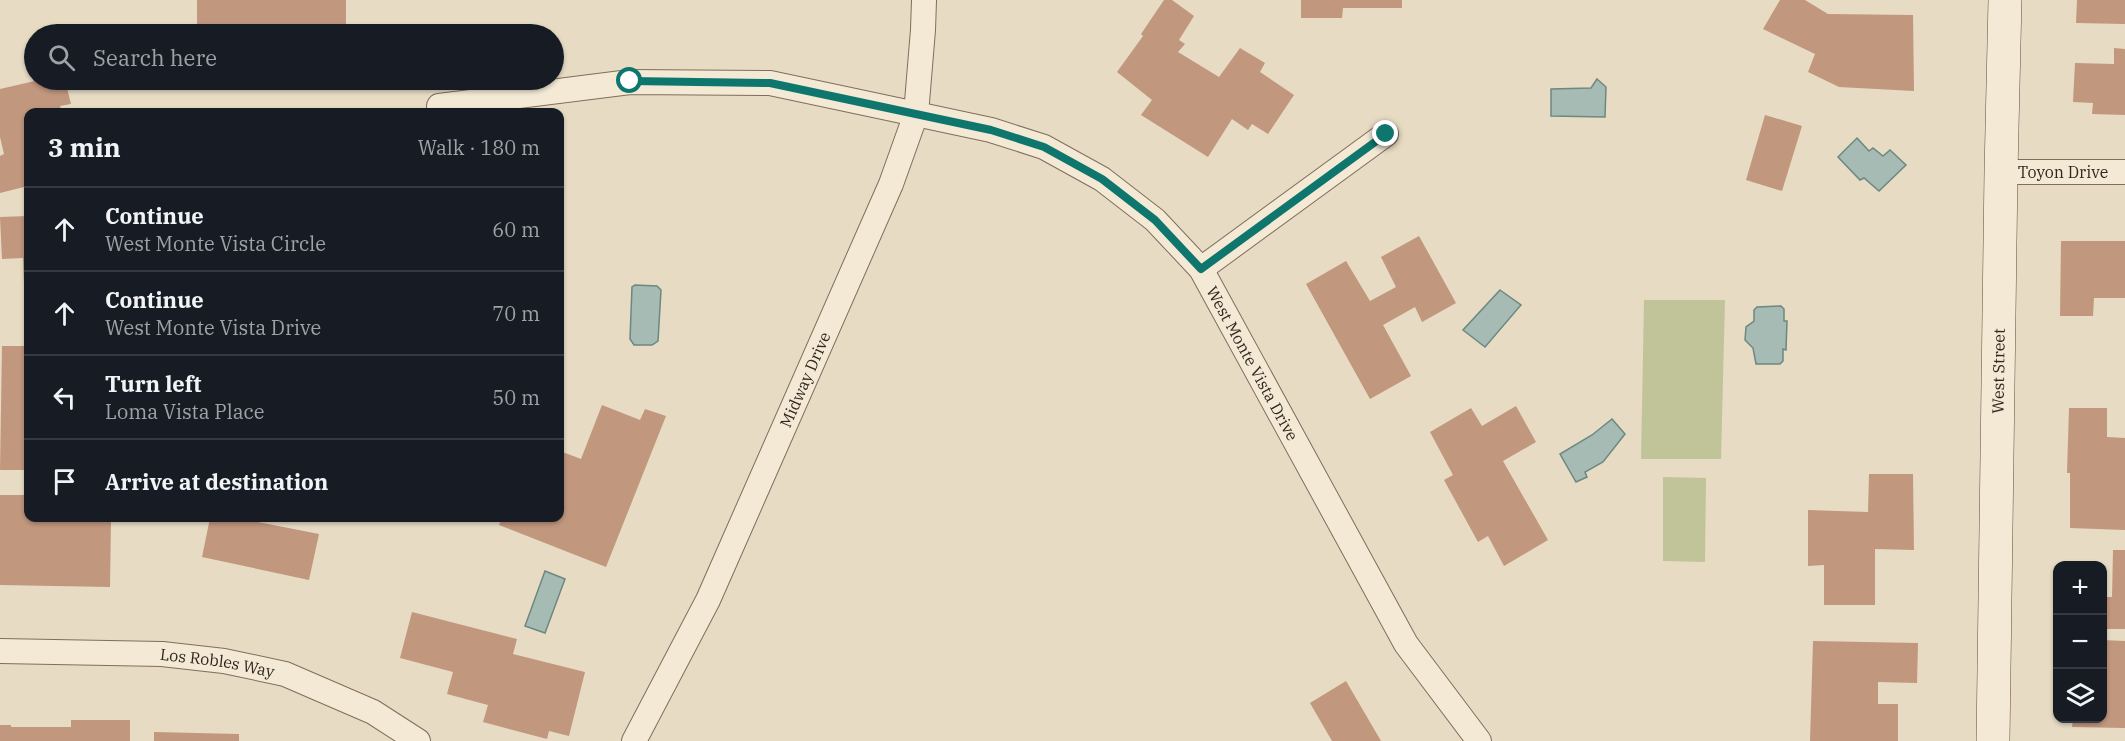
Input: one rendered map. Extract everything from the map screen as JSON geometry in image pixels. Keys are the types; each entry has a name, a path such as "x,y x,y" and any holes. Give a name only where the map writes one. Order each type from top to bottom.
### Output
{"street":[{"name":"Midway Drive","path":"634,741 712,589 891,184 916,114 924,30 924,0"},
{"name":"West Street","path":"1993,741 2005,0"},
{"name":"West Monte Vista Drive","path":"564,90 630,81 770,83 991,130 1044,147 1102,179 1155,220 1201,269 1406,644 1479,741"},
{"name":"West Monte Vista Drive","path":"439,106 561,90"},
{"path":"1201,269 1386,134"},
{"name":"Toyon Drive","path":"2001,172 2125,171"},
{"name":"Los Robles Way","path":"0,651 162,654 224,661 285,674 373,712 418,741"}],"green space":[{"path":"1644,300 1725,300 1721,459 1641,459"},
{"path":"1663,477 1706,478 1705,562 1663,561"}],"water":[{"path":"1597,79 1606,87 1605,117 1551,116 1551,89 1591,88"},
{"path":"1857,138 1869,151 1873,148 1883,156 1890,150 1906,165 1879,191 1864,178 1860,180 1838,157"},
{"path":"635,285 657,286 661,290 658,341 652,345 634,345 630,339 632,287"},
{"path":"1500,290 1521,305 1485,347 1463,330"},
{"path":"1781,306 1784,309 1784,321 1787,321 1786,350 1783,349 1783,361 1780,364 1756,364 1753,348 1745,340 1746,327 1754,321 1754,310 1757,307"},
{"path":"1612,419 1625,434 1603,462 1585,472 1587,477 1576,482 1560,454 1592,435"},
{"path":"545,571 565,579 545,633 525,626"}],"building":[{"path":"197,0 346,0 346,24 197,24"},
{"path":"1164,0 1172,0 1194,16 1179,40 1185,44 1178,52 1219,77 1240,48 1265,63 1260,72 1294,95 1268,134 1252,124 1248,130 1232,119 1208,157 1141,115 1152,100 1117,72 1143,36 1141,34"},
{"path":"1301,0 1402,0 1402,8 1343,8 1342,18 1301,18"},
{"path":"1780,0 1805,0 1828,14 1913,15 1914,91 1839,87 1808,72 1815,54 1763,29"},
{"path":"2077,0 2125,0 2125,24 2076,23"},
{"path":"2114,48 2125,49 2125,115 2092,114 2093,103 2073,102 2075,63 2114,64"},
{"path":"24,83 24,90 68,90 71,104 60,106 61,108 24,108 24,187 0,193 0,156 4,154 0,137 0,89"},
{"path":"1765,115 1802,126 1782,191 1746,180"},
{"path":"24,216 24,283 23,258 2,259 0,217"},
{"path":"1419,236 1456,303 1422,322 1415,307 1383,325 1411,376 1370,399 1306,284 1346,261 1370,301 1396,287 1381,257"},
{"path":"2061,241 2125,241 2125,298 2094,298 2093,316 2060,316"},
{"path":"2,346 24,346 24,470 0,470"},
{"path":"602,405 640,420 645,409 666,416 606,567 499,525 500,522 564,522 564,453 581,459"},
{"path":"1516,406 1536,442 1503,461 1548,540 1504,566 1488,536 1478,542 1444,480 1453,475 1430,432 1471,408 1482,426"},
{"path":"2069,408 2107,408 2107,437 2125,438 2125,530 2070,528 2070,473 2067,473"},
{"path":"1869,474 1913,474 1914,550 1875,549 1875,605 1824,605 1824,565 1808,566 1808,510 1868,512"},
{"path":"0,495 24,495 24,522 111,522 110,587 0,585"},
{"path":"209,522 258,522 319,534 309,580 202,557"},
{"path":"2113,550 2125,550 2125,629 2107,629 2107,597 2112,597"},
{"path":"412,612 517,639 513,654 585,672 569,736 549,731 547,739 483,722 488,705 447,694 453,672 400,658"},
{"path":"2107,640 2125,641 2125,728 2072,727 2072,723 2107,723"},
{"path":"1813,641 1918,643 1917,683 1878,682 1878,704 1898,704 1898,741 1810,741"},
{"path":"1346,681 1381,741 1332,741 1310,703"},
{"path":"71,720 130,720 130,741 0,741 0,725 71,727"},
{"path":"154,732 239,734 239,741 154,741"}],"route":[{"path":"630,81 770,83 991,130 1044,147 1102,179 1155,220 1201,269 1386,134"}]}
